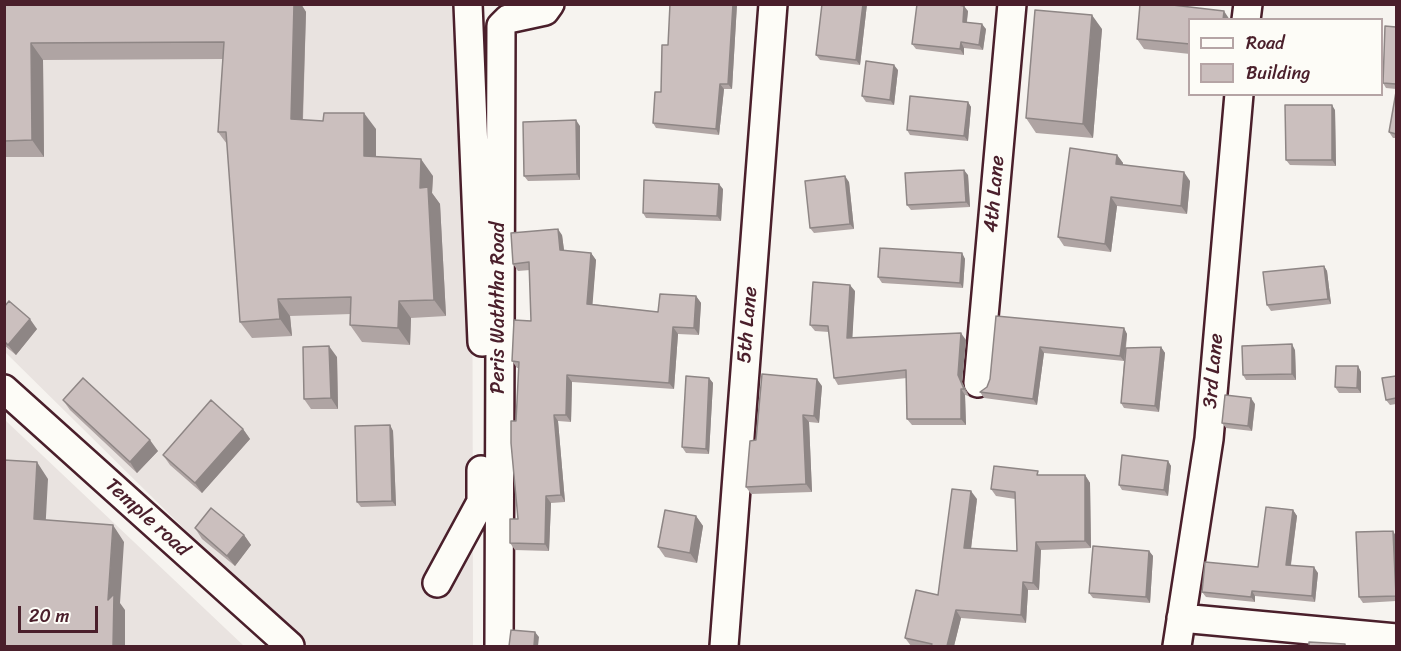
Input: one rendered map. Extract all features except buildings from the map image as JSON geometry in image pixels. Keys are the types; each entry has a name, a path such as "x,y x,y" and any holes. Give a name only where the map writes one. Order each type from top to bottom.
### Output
{"street":[{"path":"436,584 481,502 482,335 468,4"},
{"name":"Peris Waththa Road","path":"500,646 501,26 508,19 545,10 550,4"},
{"name":"5th Lane","path":"724,646 773,4"},
{"name":"4th Lane","path":"978,383 1012,4"},
{"name":"3rd Lane","path":"1177,646 1209,439 1239,96"},
{"name":"Temple road","path":"4,389 284,644"},
{"path":"1181,618 1396,638"}],"shaded area":[{"path":"4,5 472,5 473,646 303,646 5,352"},
{"path":"5,420 244,646 5,646"}]}
